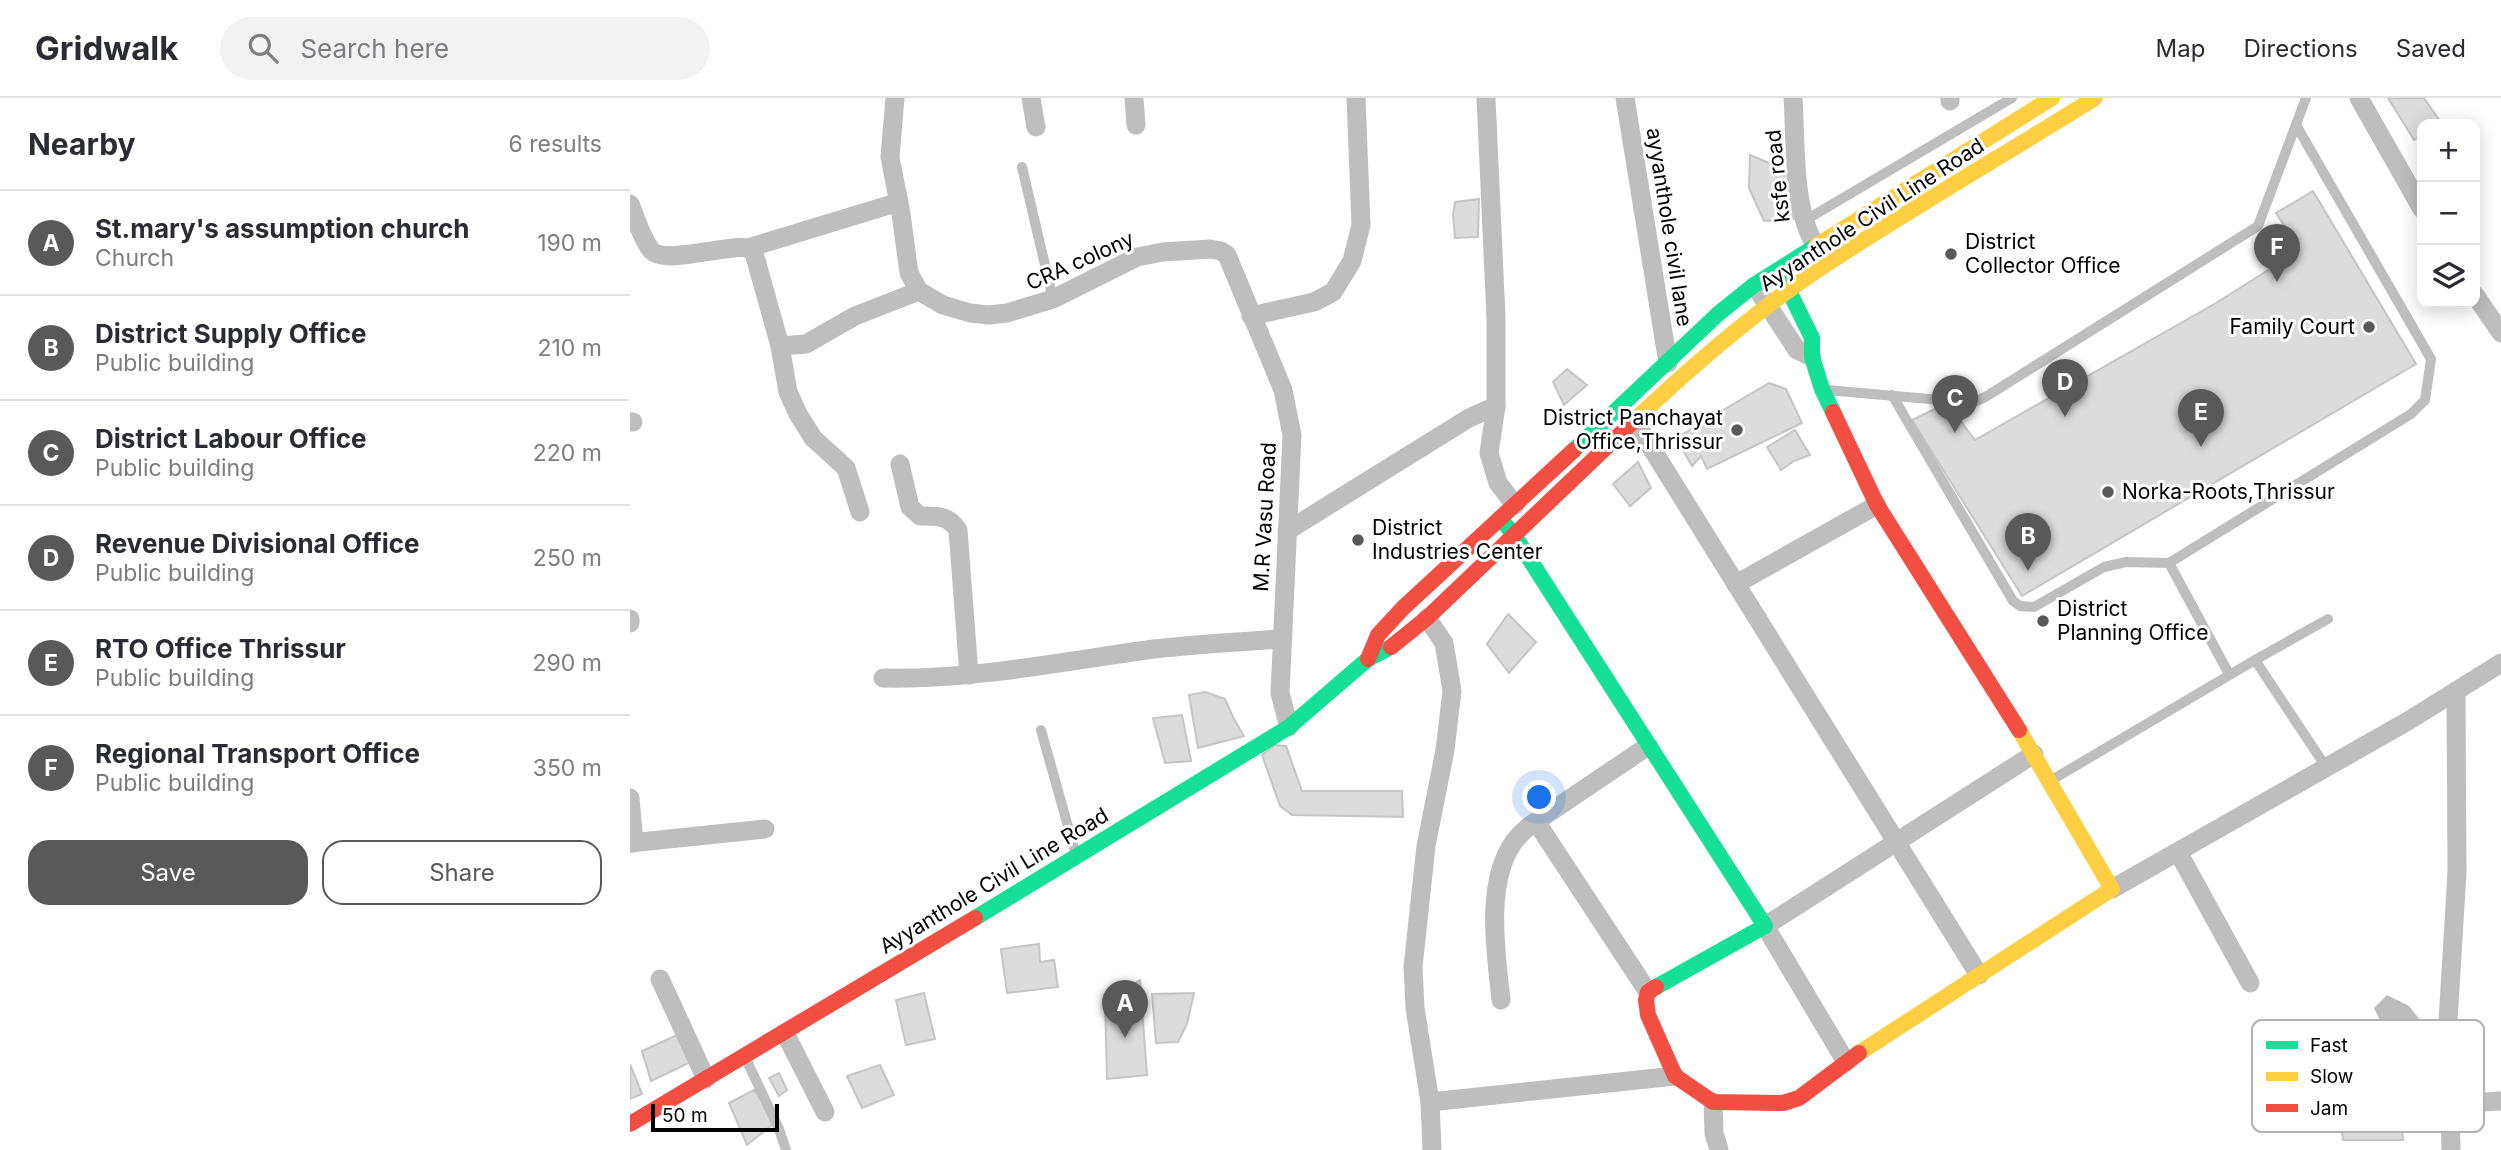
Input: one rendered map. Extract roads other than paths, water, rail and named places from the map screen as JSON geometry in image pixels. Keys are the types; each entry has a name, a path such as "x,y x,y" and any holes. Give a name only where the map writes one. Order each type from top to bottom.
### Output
{"main road":[{"name":"Ayyanthole Civil Line Road","path":"1368,659 1378,635 1403,608 1718,314 1754,285 2052,98"},
{"name":"Ayyanthole Civil Line Road","path":"630,1124 785,1033 1289,726 1368,659 1395,645 1427,618 1634,420 1768,306 1815,272 2095,98"},
{"path":"1500,518 1514,535 1765,926 1648,992 1648,1015 1675,1076 1713,1102 1765,1104 1799,1098 1846,1062 2112,889 2034,754 1877,505 1822,389 1812,358 1812,338 1789,291 1775,272"}],"street":[{"path":"780,346 806,344 855,316 919,291 909,273 890,157 895,98"},
{"path":"1031,98 1036,127"},
{"path":"1134,98 1136,125"},
{"path":"1251,316 1314,302 1333,292 1352,261 1361,225 1356,98"},
{"path":"1486,98 1496,317 1496,406 1489,453 1498,483 1515,505"},
{"name":"ayyanthole civil lane","path":"1625,98 1668,363"},
{"name":"ksfe road","path":"1793,98 1803,222 1816,246"},
{"path":"2359,98 2417,200"},
{"path":"630,204 652,252 671,257 724,247 748,248 899,202"},
{"path":"748,248 754,253 780,346 789,392 798,414 813,438 846,468 860,512"},
{"name":"CRA colony","path":"919,291 930,299 957,310 989,315 1031,308 1137,257 1163,252 1210,249 1227,255 1251,316"},
{"path":"1754,285 1797,350 1812,358"},
{"path":"2480,302 2501,333"},
{"name":"M.R Vasu Road","path":"1251,316 1283,390 1292,435 1280,693 1289,726"},
{"path":"1287,531 1468,418 1496,406"},
{"path":"1634,420 1979,975"},
{"path":"900,464 910,507 920,516 942,516 952,520 958,530 969,675"},
{"path":"1736,584 1877,505"},
{"path":"1427,618 1444,643 1452,691 1445,750 1426,846 1413,967 1415,1008 1430,1102 1432,1150"},
{"path":"883,678 916,679 969,675 1157,649 1281,639"},
{"path":"2112,889 2501,663"},
{"path":"2448,1020 2456,873 2456,691"},
{"path":"1501,1000 1495,898 1498,879 1512,844 1528,827 1648,746"},
{"path":"1846,1062 1765,926 2034,754"},
{"path":"630,798 632,843 765,829"},
{"path":"1537,823 1648,992"},
{"path":"2178,852 2250,983"},
{"path":"660,979 706,1079"},
{"path":"785,1033 825,1112"},
{"path":"1430,1102 1675,1076"},
{"path":"1713,1102 1714,1133 1719,1150"},
{"path":"2450,1132 2451,1150"}],"lane":[{"path":"1803,222 2012,98"},
{"path":"1822,389 1963,402 1977,401 1987,396 2258,226 2306,98"},
{"path":"1892,396 2013,601 2020,606 2034,607 2104,567 2126,562 2169,564 2412,414 2425,400 2431,359 2296,125"},
{"path":"1022,167 1053,299"},
{"path":"2169,564 2229,674"},
{"path":"2050,781 2229,674 2328,619"},
{"path":"2255,660 2326,767"},
{"path":"1041,730 1077,855"},
{"path":"745,1057 776,1122 786,1150"}],"place":[{"name":"District Collector Office","path":"1951,254"},
{"name":"Regional Transport Office","path":"2277,282"},
{"name":"Family Court","path":"2369,327"},
{"name":"Revenue Divisional Office","path":"2065,417"},
{"name":"District Panchayat Office,Thrissur","path":"1737,430"},
{"name":"District Labour Office","path":"1955,433"},
{"name":"RTO Office Thrissur","path":"2201,447"},
{"name":"Norka-Roots,Thrissur","path":"2108,492"},
{"name":"District Industries Center","path":"1358,540"},
{"name":"District Supply Office","path":"2028,571"},
{"name":"District Planning Office","path":"2043,621"},
{"name":"St.mary's assumption church","path":"1125,1038"}]}
